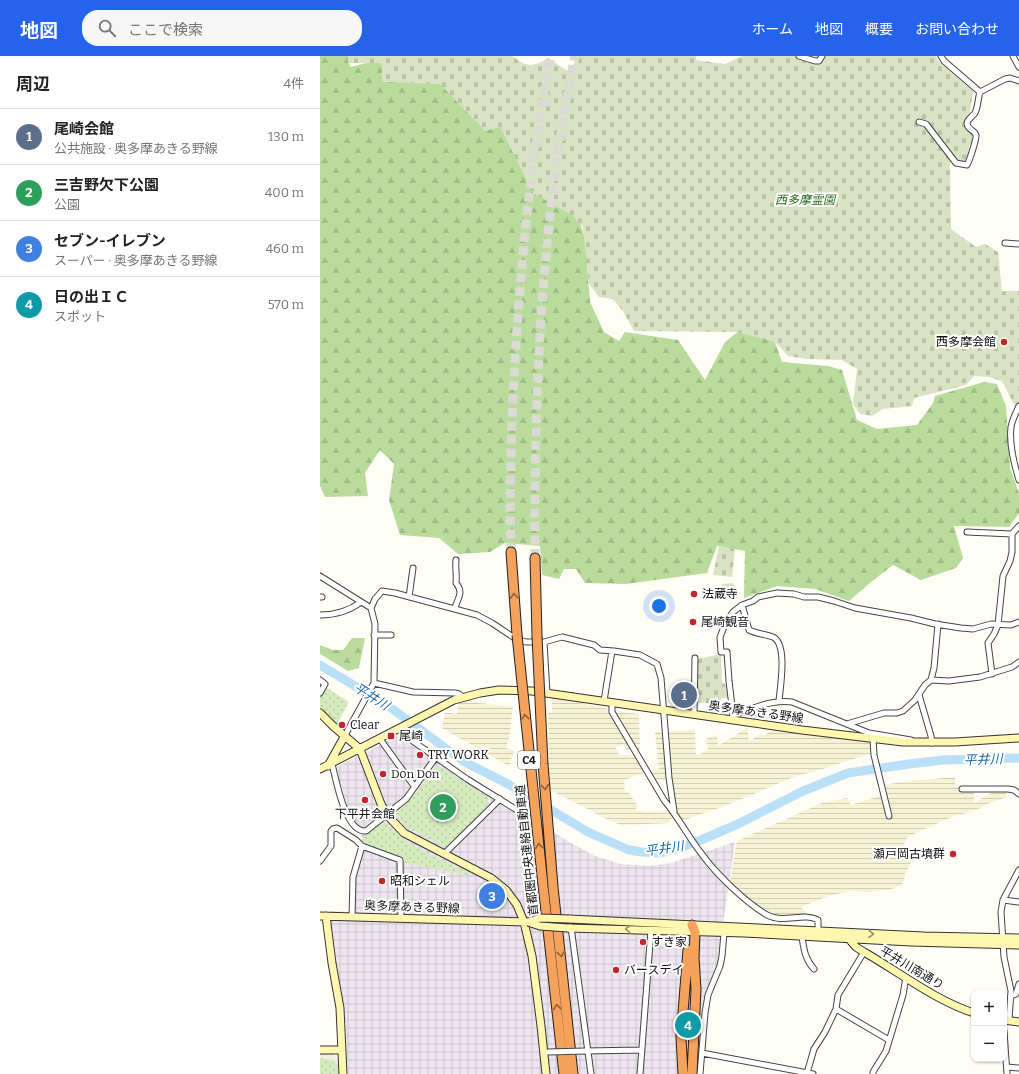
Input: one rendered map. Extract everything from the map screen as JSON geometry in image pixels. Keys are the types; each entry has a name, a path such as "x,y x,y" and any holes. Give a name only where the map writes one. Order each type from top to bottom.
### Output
{"highway":[{"name":"首都圏中央連絡自動車道","path":"511,552 517,635 564,1074"},
{"name":"首都圏中央連絡自動車道","path":"535,558 540,639 543,764 553,887 573,1074"},
{"path":"684,1074 692,930"},
{"path":"689,976 700,997 692,1074"},
{"path":"563,978 579,1074"},
{"path":"560,1033 561,1074"}],"main road":[{"name":"奥多摩あきる野線","path":"380,738 454,700 499,690 547,693 663,710 733,717 873,739 903,742 932,743 1019,738"},
{"path":"320,713 344,737 360,749 381,804 396,826 404,833 475,869 499,884 512,898 526,922 546,1052 546,1074"},
{"path":"330,765 344,737"},
{"path":"320,769 380,738"},
{"name":"奥多摩あきる野線","path":"323,916 526,922 540,926 651,930 818,931 849,936"},
{"path":"323,916 340,1008 343,1074"},
{"name":"奥多摩あきる野線","path":"526,922 540,918 569,919 724,933 802,937 849,936 1003,941 1019,945"},
{"name":"平井川南通り","path":"849,936 864,952 953,1005 971,1012"},
{"name":"奥多摩あきる野線","path":"1003,941 1019,938"},
{"path":"1007,1020 1019,1022"},
{"path":"320,1050 342,1050"}],"street":[{"path":"799,56 815,61 819,61 822,56"},
{"path":"941,56 944,61 980,92"},
{"path":"1014,56 1019,67"},
{"path":"919,122 926,124 956,163 967,165 976,142 976,136 967,125 968,120 975,111 980,92 1005,79 1010,78 1019,81"},
{"path":"1005,243 1019,244"},
{"path":"1019,406 1011,427 1011,439 1014,464 1019,480"},
{"path":"992,674 988,643 998,624 1002,576 1010,561 1012,552 1012,534 1019,526"},
{"path":"967,532 1012,534"},
{"path":"455,608 460,593 460,589 456,583 456,560"},
{"path":"409,597 413,568"},
{"path":"320,576 371,608"},
{"path":"344,737 374,684 375,624 371,608 382,591 409,597 477,615 516,639 526,642 562,637 594,645 600,650 640,655 657,664 661,678 669,778 674,811"},
{"path":"918,695 932,743 869,732 792,702 779,701 765,704 733,717 727,652 721,652 720,637 727,620 733,612 742,605 753,601 758,597 777,593 794,594 804,597 818,597 834,600 856,608 938,624 973,629 991,624 1011,625 1019,622"},
{"path":"320,615 330,615 352,609 361,602"},
{"path":"742,605 749,630 773,637 777,641 783,656 779,701"},
{"path":"846,724 884,713 897,713 902,711 918,695 925,684 930,680 934,668 938,624"},
{"path":"374,635 391,635"},
{"path":"540,639 547,693"},
{"path":"604,701 612,651"},
{"path":"694,714 695,658"},
{"path":"930,680 949,681 980,677 1012,667 1019,662"},
{"path":"320,680 325,684 320,693"},
{"path":"374,684 413,692 455,693 460,694 463,697"},
{"path":"612,702 612,712 664,800 674,811 699,850 725,880 757,908 775,918 792,919 811,917 818,920 818,931"},
{"path":"407,737 533,820"},
{"path":"380,738 414,786"},
{"path":"873,739 875,757 889,816"},
{"path":"330,765 345,810 357,829 362,832 366,831 406,799 436,757"},
{"path":"962,789 1008,789 1014,790 1019,794"},
{"path":"444,854 500,799"},
{"path":"320,861 331,846 331,831 337,828 356,840 362,846 400,860 400,918"},
{"path":"352,917 353,877 362,846"},
{"path":"1007,1015 1011,996 1004,957 1001,912 1004,900 1019,870"},
{"path":"1004,900 1019,902"},
{"path":"570,927 591,1074"},
{"path":"640,1074 651,930"},
{"path":"700,1074 704,1021 708,995 720,966 724,947 724,933"},
{"path":"802,937 804,954 814,969"},
{"path":"702,1053 806,1073 814,1049 825,1032 836,1009 838,996 864,952"},
{"path":"873,1074 886,1051 903,996 906,977"},
{"path":"1011,996 1016,994 1019,984"},
{"path":"836,1009 889,1040"},
{"path":"546,1052 642,1050"},
{"path":"1006,1062 1007,1074"},
{"path":"1006,1067 1019,1068"}],"shaded area":[{"path":"552,697 609,709 632,748 626,750 624,744 615,747 619,755 634,754 644,773 624,780 625,793 628,792 638,806 635,810 648,812 670,811 674,817 669,823 621,825 606,819 550,790 548,713 552,713"},
{"path":"470,698 472,701 479,703 513,707 509,738 506,748 514,751 509,766 442,728 445,712 457,714 458,703"},
{"path":"617,711 639,714 640,749 638,753 615,713"},
{"path":"747,728 749,741 754,739 754,737 766,734 776,729 871,742 872,753 796,776 727,805 682,821 675,809 666,731 695,730 696,754 698,755 708,750 706,739 717,735 718,746"},
{"path":"655,732 664,732 667,779 654,781 649,771 659,769"},
{"path":"401,734 500,799 571,843 595,856 621,864 649,866 671,863 735,842 721,938 721,949 718,964 703,1002 694,1074 348,1074 345,1013 330,911 355,912 355,879 363,851 361,829 347,810 336,769 338,766"},
{"path":"955,777 955,787 961,787 961,789 974,791 974,803 996,790 1006,791 1007,797 974,811 954,816 907,837 904,845 906,854 912,854 912,861 901,885 889,890 870,892 850,891 828,896 801,907 807,914 778,916 761,908 730,883 737,841 822,803 847,798 851,805 885,794 883,785"},
{"path":"320,1054 333,1054 338,1059 339,1066 332,1060 320,1058"}],"green space":[{"path":"320,56 348,56 350,67 384,59 439,78 487,127 504,127 579,220 585,238 590,302 604,332 619,341 625,332 678,340 705,380 725,342 740,330 773,337 782,362 828,366 842,370 857,420 877,429 917,425 933,403 935,396 984,382 997,384 1006,406 1010,468 1019,493 1019,513 1009,527 954,526 963,558 956,568 921,580 893,565 849,601 815,589 777,586 744,598 745,551 717,546 707,573 626,584 585,583 576,569 564,569 559,579 542,575 540,546 505,543 490,552 458,554 439,538 400,535 389,500 394,464 380,450 365,473 368,496 325,497 320,486"},
{"name":"西多摩霊園","path":"348,56 512,56 530,65 548,58 569,72 578,56 696,56 696,60 725,64 742,56 936,56 938,61 973,91 970,113 966,120 974,133 975,141 969,145 968,159 964,162 959,160 950,161 951,229 976,247 985,244 998,252 1002,291 1019,291 1019,414 1002,381 989,377 974,376 966,385 914,398 912,406 883,409 872,416 860,414 853,404 857,369 842,360 807,359 788,356 775,342 737,332 634,331 623,311 613,299 599,297 589,284 583,227 572,215 533,193 500,127 485,131 440,84 382,82 382,63 348,63"},
{"path":"719,546 735,549 732,577 713,575"},
{"path":"733,583 736,588 735,600 721,595 722,584"},
{"path":"352,638 365,638 359,668 348,671 320,654 320,645 333,650 343,650"},
{"path":"721,654 722,683 725,684 728,698 721,698 721,703 697,703 698,659"},
{"path":"325,688 349,702 336,726 320,710 320,697"},
{"path":"439,766 487,796 489,804 447,846 444,847 406,826 395,815 396,811 408,801 430,773"},
{"path":"382,822 385,822 403,839 424,852 470,873 468,875 402,862 402,859 371,848 360,841"},
{"path":"320,1054 333,1054 338,1059 339,1074 320,1074"}],"waterway":[{"name":"平井川","path":"320,665 387,705 463,761 508,784 588,832 629,850 642,852 659,853 677,849 701,840 738,824 803,791 848,773 943,760 1019,758"}],"tunnel":[{"path":"511,552 510,493 514,375 520,283 535,153 551,56"},
{"path":"535,558 538,369 547,243 563,118 575,56"}],"place":[{"name":"西多摩会館","path":"1004,342"},
{"name":"法蔵寺","path":"694,594"},
{"name":"尾崎観音","path":"693,622"},
{"name":"尾崎会館","path":"684,695"},
{"name":"Clear","path":"342,725"},
{"name":"尾崎","path":"391,736"},
{"name":"TRY WORK","path":"420,755"},
{"name":"Don Don","path":"383,774"},
{"name":"下平井会館","path":"365,800"},
{"name":"三吉野欠下公園","path":"443,807"},
{"name":"瀬戸岡古墳群","path":"953,854"},
{"name":"昭和シェル","path":"382,881"},
{"name":"セブン-イレブン","path":"492,896"},
{"name":"すき家","path":"643,942"},
{"name":"バースデイ","path":"616,970"},
{"name":"日の出ＩＣ","path":"688,1025"}]}
